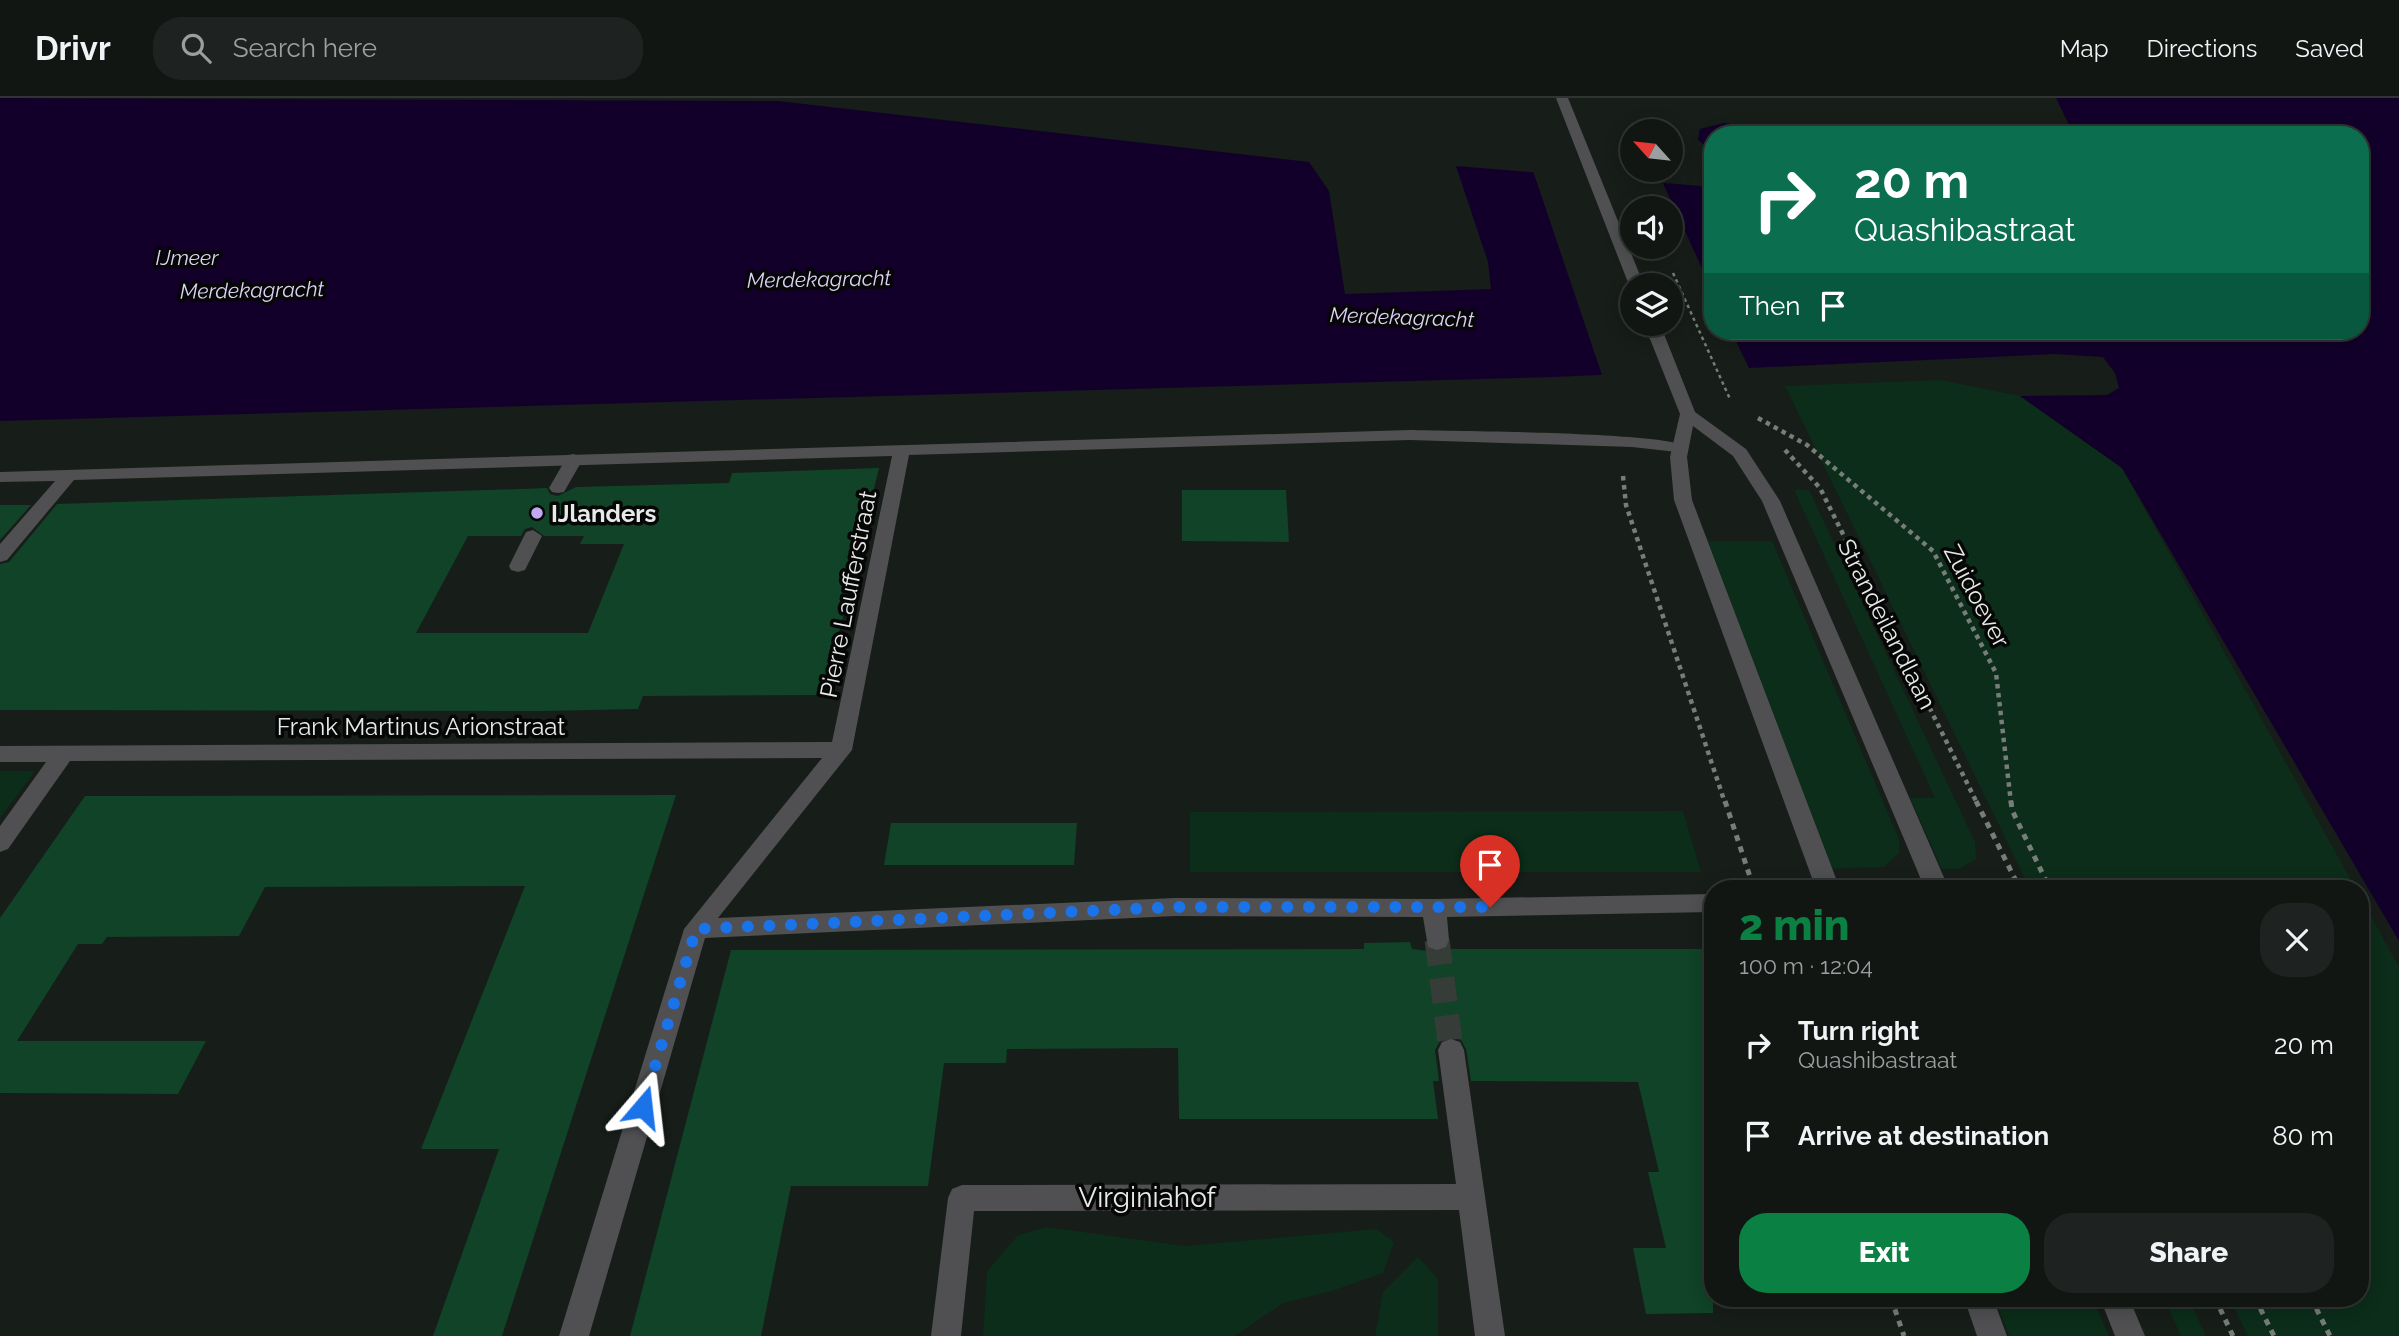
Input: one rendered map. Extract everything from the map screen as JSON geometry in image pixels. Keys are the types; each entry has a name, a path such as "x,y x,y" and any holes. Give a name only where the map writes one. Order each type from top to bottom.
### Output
{"street":[{"path":"1562,98 1632,273"},
{"path":"1657,336 1688,414 1712,429 1740,453 1771,501 1933,880"},
{"path":"1688,414 1677,447 1683,500 1825,880"},
{"path":"0,477 902,448 1177,444 1410,435 1632,442 1677,447"},
{"name":"Pierre Laufferstraat","path":"841,750 902,448"},
{"path":"558,488 574,459"},
{"path":"0,556 69,475"},
{"path":"518,566 533,536"},
{"path":"574,1336 696,929 841,750"},
{"name":"Frank Martinus Arionstraat","path":"0,754 841,750"},
{"path":"0,843 65,753"},
{"path":"696,929 1175,907 1434,908 1704,903"},
{"path":"1434,908 1437,940"},
{"path":"1451,1050 1490,1336"},
{"name":"Virginiahof","path":"946,1336 962,1198 1471,1196"},
{"path":"1981,1307 1992,1336"},
{"path":"2118,1307 2130,1336"}],"path":[{"path":"1722,383 1730,399 1739,407"},
{"name":"Zuidoever","path":"1767,433 1750,415 1807,445 1933,551 1996,673 2012,810 2046,880"},
{"path":"1632,442 1623,475 1626,505 1751,880"},
{"name":"Strandeilandlaan","path":"1776,442 1808,472 1819,488 2015,880"},
{"path":"1894,1307 1904,1336"},
{"path":"2219,1307 2233,1336"},
{"path":"2260,1307 2274,1336"},
{"path":"2316,1307 2330,1336"}],"green space":[{"path":"1941,380 2020,396 2122,468 2351,880 2026,880 1785,386"},
{"path":"1794,490 1809,490 1975,842 1976,859 1959,869 1942,869 1910,798 1935,798"},
{"path":"1708,541 1772,541 1899,839 1899,853 1884,867 1832,869"},
{"path":"0,771 35,771 0,818"},
{"path":"1683,811 1701,872 1190,872 1190,812"},
{"path":"2369,913 2399,967 2399,1336 2248,1336 2234,1307 2369,1307"},
{"path":"1047,1227 1184,1246 1377,1229 1394,1242 1383,1273 1335,1290 1283,1303 1235,1336 983,1336 987,1271 1018,1235"},
{"path":"1418,1257 1438,1279 1438,1336 1375,1336 1383,1292"},
{"path":"1998,1307 2096,1307 2109,1336 2009,1336"},
{"path":"2168,1307 2193,1307 2206,1336 2181,1336"}],"water":[{"name":"IJmeer","path":"0,98 778,101 1309,162 1329,191 1345,294 1491,289 1488,262 1456,166 1620,179 1620,182 1704,186 1704,340 2369,340 2369,126 2070,126 2056,98 2399,98 2399,941 2369,890 2369,880 2363,880 2122,468 2020,396 2107,395 2119,388 2115,373 2103,357 2055,354 1554,377 0,421"},
{"path":"1724,123 1748,126 1712,126"},
{"path":"1704,128 1704,145 1698,140 1700,129"}],"pier":[{"path":"1532,168 1620,176 1620,182 1662,182 1669,196 1620,196 1620,259 1683,259 1683,227 1704,272 1704,340 1735,340 1751,372 1603,378"}],"building":[{"path":"879,468 824,695 643,696 638,709 543,711 0,710 0,564 9,562 57,504 547,488 550,494 558,496 576,487 729,483 732,473","holes":["532,527 544,536 584,536 580,544 624,544 588,633 416,633 468,536 521,536 525,529"]},
{"path":"1182,490 1286,490 1289,542 1182,541"},
{"path":"0,505 31,505 0,540"},
{"path":"676,795 502,1336 433,1336 499,1149 421,1149 525,886 265,887 239,936 107,937 102,944 78,944 17,1041 206,1041 178,1094 0,1093 0,918 85,796"},
{"path":"891,823 1077,823 1074,865 884,865"},
{"path":"1410,942 1412,949 1436,952 1447,949 1704,949 1704,1307 1713,1307 1713,1313 1646,1314 1633,1248 1666,1248 1648,1172 1659,1172 1638,1082 1471,1081 1466,1049 1461,1040 1450,1037 1440,1041 1435,1050 1439,1081 1433,1081 1438,1119 1179,1119 1178,1048 1007,1049 1006,1063 944,1063 928,1186 791,1186 761,1336 630,1336 731,950 1364,949 1364,943"}],"tunnel":[{"path":"1437,940 1451,1050"}],"place":[{"name":"IJlanders","path":"537,513"}],"route":[{"path":"643,1107 696,929 1175,907 1490,907"}],"water label":[{"name":"Merdekagracht","path":"819,279"},
{"name":"Merdekagracht","path":"252,290"},
{"name":"Merdekagracht","path":"1402,317"}]}
